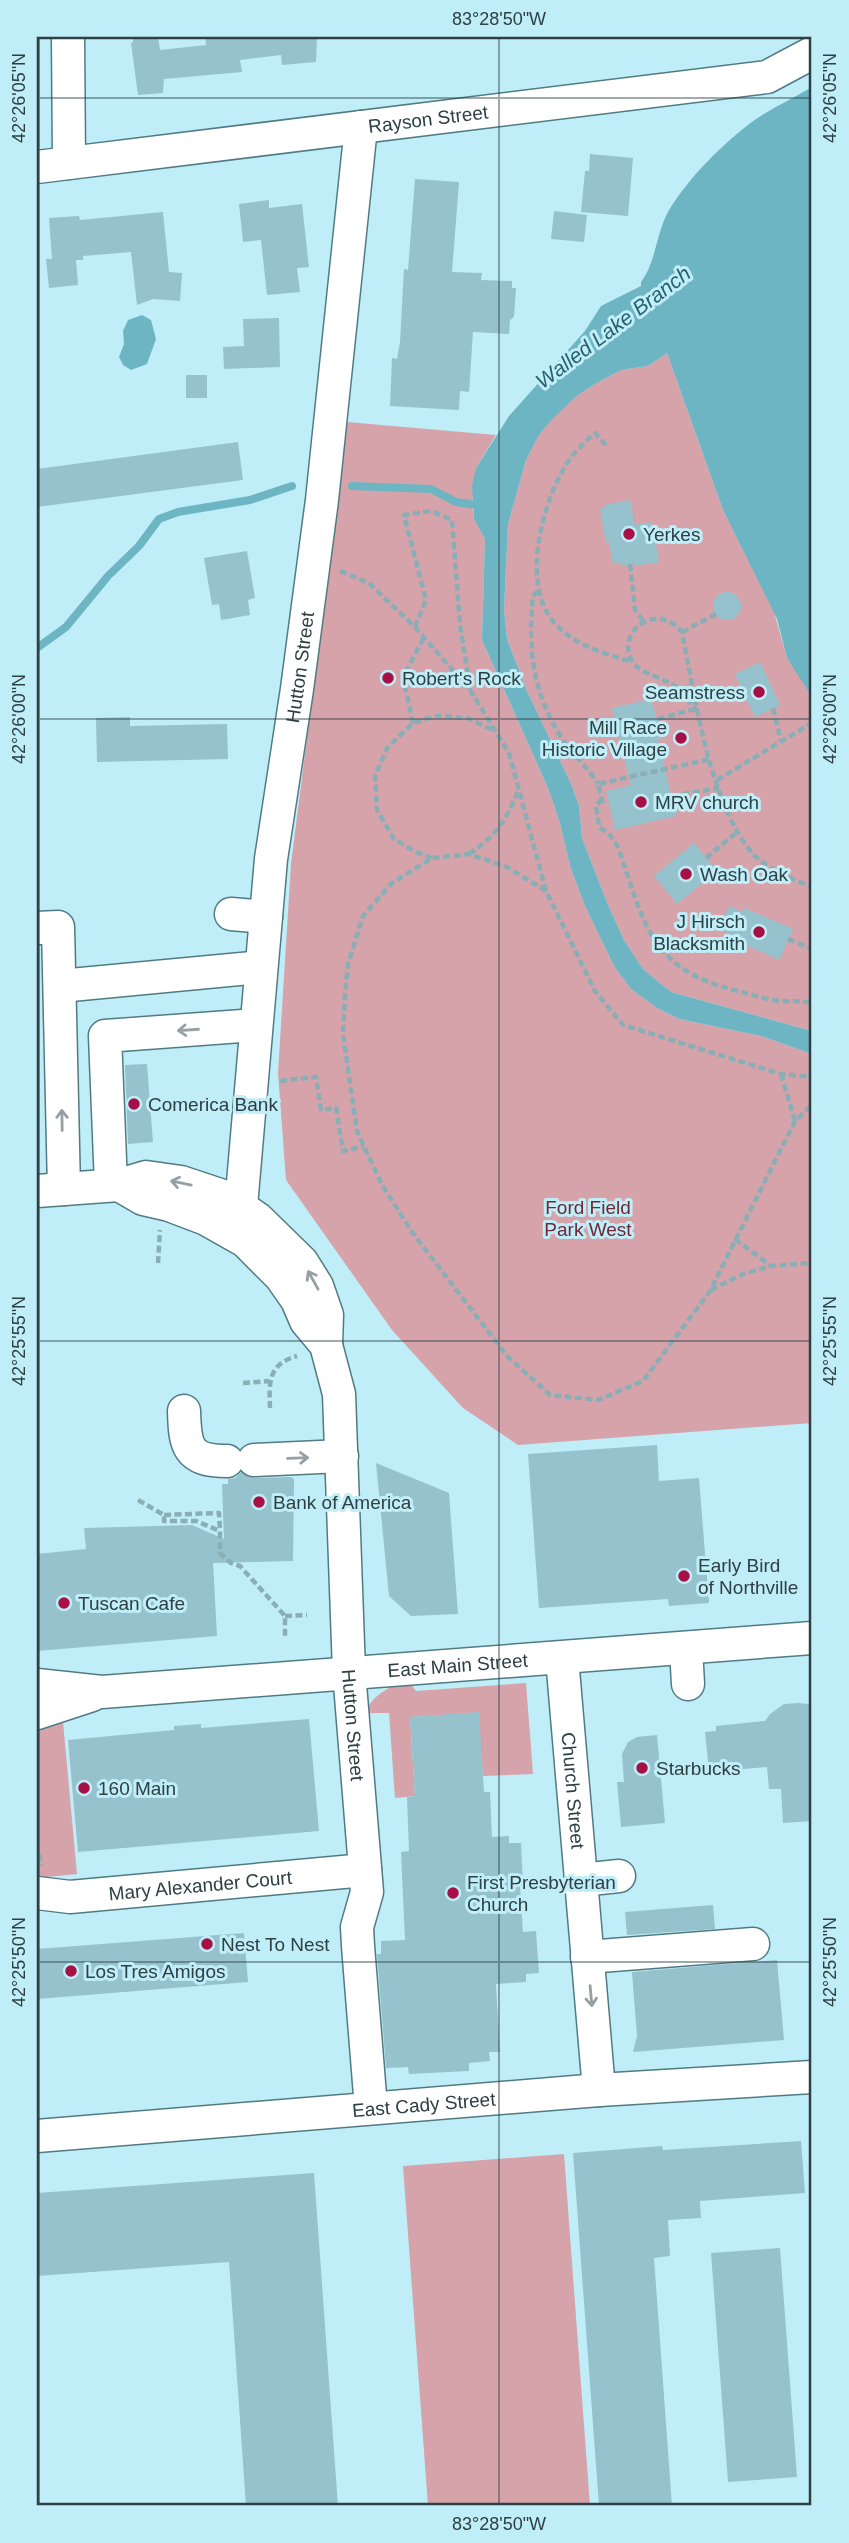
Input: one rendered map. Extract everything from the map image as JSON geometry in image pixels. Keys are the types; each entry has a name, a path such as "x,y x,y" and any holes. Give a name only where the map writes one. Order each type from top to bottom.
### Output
{"street":[{"path":"68,37 69,163"},
{"name":"Rayson Street","path":"37,167 767,78 812,53"},
{"name":"Hutton Street","path":"361,127 329,435 297,690 278,800 235,1218 287,1245 317,1286 327,1315 312,1351 339,1394 349,1672 367,1892 357,1927 371,2108"},
{"path":"231,914 265,917"},
{"path":"37,928 58,928 48,953 60,986 50,1190 115,1185 146,1177 181,1182 208,1189 235,1218"},
{"path":"60,986 261,967"},
{"path":"115,1185 106,1036 256,1025"},
{"path":"184,1410 185,1437 192,1452 198,1457 240,1460 342,1456"},
{"name":"East Main Street","path":"37,1685 102,1692 812,1638"},
{"path":"686,1648 688,1684"},
{"name":"Church Street","path":"562,1658 599,2090"},
{"name":"East Main Street","path":"37,1713 102,1692"},
{"name":"Mary Alexander Court","path":"37,1893 70,1897 365,1870"},
{"path":"581,1880 619,1876"},
{"path":"587,1957 753,1944"},
{"name":"East Cady Street","path":"37,2136 599,2090 812,2077"}],"path":[{"path":"606,445 595,433 574,454 561,474 540,537 537,567 541,601 552,621 571,638 654,674 678,688 696,710"},
{"path":"415,627 426,600 404,514 431,511 452,520 460,625 470,690"},
{"path":"313,559 369,583 415,627 470,690 509,752 546,891 595,991 623,1025 781,1074 811,1077 812,1063"},
{"path":"630,564 635,610 643,621"},
{"path":"538,592 533,596 530,638 534,674 544,703 561,737 598,784 602,801 596,806 599,827 610,835 618,847 655,943 668,959 705,981 779,1001 812,1003"},
{"path":"682,632 716,614"},
{"path":"633,663 629,650 630,638 635,627 643,621 655,618 667,621 682,632 696,710 730,821 757,858 812,887"},
{"path":"413,723 403,677 424,637"},
{"path":"773,708 781,741"},
{"path":"657,719 696,710"},
{"path":"432,858 394,839 377,810 374,776 387,748 413,723 436,716 467,718 496,731"},
{"path":"716,780 812,723"},
{"path":"598,784 710,759"},
{"path":"672,796 719,788"},
{"path":"469,854 491,840 509,814 518,790"},
{"path":"706,858 738,831"},
{"path":"546,891 508,867 469,854 432,858 391,884 363,916 348,964 343,1034 357,1130 382,1185 412,1232 507,1356 551,1395 598,1400 643,1381 710,1291 795,1121 812,1105"},
{"path":"788,940 812,949"},
{"path":"781,1074 795,1121"},
{"path":"276,1082 316,1077 321,1110 336,1108 343,1151 364,1146"},
{"path":"158,1263 161,1219"},
{"path":"735,1239 771,1266"},
{"path":"710,1291 743,1274 771,1266 812,1263"},
{"path":"271,1408 269,1381 284,1360 312,1351"},
{"path":"243,1383 269,1381"},
{"path":"138,1500 164,1515 219,1513 220,1553 231,1563 240,1566 285,1616 285,1638"},
{"path":"164,1515 164,1521 196,1521 220,1531"},
{"path":"285,1616 307,1615"}],"green space":[{"name":"Mill Race Historic Village","path":"667,353 723,510 774,612 787,658 812,649 812,1031 671,992 643,969 624,940 608,905 582,838 579,806 572,786 527,691 507,639 504,610 508,524 526,460 539,435 551,419 595,384 621,370 648,366"},
{"name":"Ford Field Park West","path":"347,422 496,435 476,468 472,504 474,518 485,539 482,640 548,788 570,866 585,906 614,966 631,989 657,1008 679,1019 761,1036 812,1054 812,1423 518,1445 463,1408 392,1330 286,1180 278,1073 291,864"},
{"path":"400,1682 411,1684 416,1691 526,1683 533,1774 483,1776 478,1713 410,1717 415,1796 395,1798 389,1713 366,1713 375,1698"},
{"path":"62,1711 77,1874 37,1878 37,1717"},
{"path":"564,2154 590,2506 428,2506 403,2166"}],"water":[{"name":"Walled Lake Branch","path":"812,87 812,697 787,658 777,619 723,510 667,353 648,366 621,370 595,384 578,395 539,435 526,460 508,524 504,610 507,639 527,691 579,806 582,838 624,940 643,969 671,992 812,1031 812,1054 761,1036 679,1019 657,1008 631,989 614,966 585,906 570,866 548,788 482,640 485,539 474,519 472,486 476,468 509,416 585,331 601,306 641,286 668,212 696,174 732,138 756,119"},
{"path":"142,315 151,320 156,339 147,364 131,370 123,365 119,357 124,344 123,331 128,320"}],"building":[{"path":"133,37 158,37 160,50 206,45 205,37 317,37 316,62 282,65 281,55 240,60 242,72 164,79 163,93 138,95 131,43"},
{"path":"590,154 633,158 628,216 581,212 585,171 589,171"},
{"path":"415,179 459,182 452,272 482,273 481,280 512,281 512,288 516,288 514,317 510,320 509,334 473,332 469,392 460,391 459,410 390,406 392,358 397,359 400,342 404,269 408,270"},
{"path":"269,200 269,208 302,204 309,267 297,268 300,292 267,295 261,240 243,242 239,204"},
{"path":"554,211 587,215 584,242 551,239"},
{"path":"163,212 169,272 182,273 180,301 153,299 137,305 131,252 83,256 83,260 76,260 78,285 49,288 46,259 52,259 49,218 79,216 80,220"},
{"path":"279,318 280,367 224,369 223,347 244,346 243,319"},
{"path":"186,375 207,375 207,398 186,398"},
{"path":"238,442 243,480 37,507 37,469"},
{"name":"Yerkes","path":"630,500 635,525 652,522 659,562 634,566 634,563 621,566 620,562 613,564 600,509 605,508 604,505"},
{"path":"247,551 255,598 248,600 250,615 221,620 219,604 212,605 204,558"},
{"path":"727,592 737,596 741,606 737,616 727,620 717,616 713,606 717,596"},
{"name":"Seamstress","path":"760,662 780,705 755,717 735,674"},
{"path":"651,699 660,730 661,740 658,740 676,816 615,830 606,791 631,785 612,708"},
{"path":"130,717 130,726 227,724 228,759 97,762 96,718"},
{"name":"Wash Oak","path":"694,843 717,871 677,904 654,876"},
{"name":"J Hirsch Blacksmith","path":"729,906 742,912 744,908 793,929 779,960 731,938 732,935 719,929"},
{"name":"Comerica Bank","path":"147,1064 153,1142 128,1144 125,1065"},
{"path":"657,1445 659,1481 699,1478 709,1603 669,1606 668,1599 539,1608 528,1454"},
{"path":"376,1463 449,1493 458,1614 411,1616 389,1596"},
{"path":"241,1472 254,1478 294,1479 293,1561 213,1563 217,1636 37,1651 37,1554 86,1549 84,1528 192,1525 224,1539 222,1484 228,1484 228,1479 235,1478"},
{"path":"784,1704 809,1704 812,1821 783,1823 781,1789 769,1789 767,1767 709,1772 705,1732 716,1731 716,1726 765,1721"},
{"name":"First Presbyterian Church","path":"479,1712 484,1792 490,1792 492,1837 509,1836 509,1843 521,1843 523,1932 536,1931 539,1973 526,1974 526,1982 496,1984 500,2052 489,2052 490,2061 469,2063 469,2071 409,2074 408,2067 386,2068 377,1954 381,1954 381,1941 405,1940 401,1852 409,1851 407,1797 415,1796 410,1717"},
{"path":"309,1719 319,1831 78,1852 68,1740 174,1730 174,1726 201,1724 201,1728"},
{"name":"Starbucks","path":"657,1735 665,1823 621,1827 617,1782 624,1782 622,1754 628,1742 637,1737"},
{"path":"713,1905 715,1929 627,1935 625,1912"},
{"path":"244,1933 248,1982 37,1999 37,1949"},
{"path":"777,1960 784,2040 633,2052 637,2036 632,1972"},
{"path":"801,2141 805,2193 700,2201 701,2218 668,2220 670,2256 654,2258 672,2506 599,2506 573,2153 662,2146 663,2150"},
{"path":"314,2173 338,2506 246,2506 229,2262 37,2276 37,2193"},
{"path":"780,2248 797,2477 728,2482 711,2253"}],"waterway":[{"path":"37,648 66,627 108,576 139,546 159,519 178,512 250,500 292,486"},
{"path":"352,486 431,489 456,502 483,506"}],"place":[{"name":"Yerkes","path":"629,534"},
{"name":"Robert's Rock","path":"388,678"},
{"name":"Seamstress","path":"759,692"},
{"name":"Mill Race Historic Village","path":"681,738"},
{"name":"MRV church","path":"641,802"},
{"name":"Wash Oak","path":"686,874"},
{"name":"J Hirsch Blacksmith","path":"759,932"},
{"name":"Comerica Bank","path":"134,1104"},
{"name":"Bank of America","path":"259,1502"},
{"name":"Early Bird of Northville","path":"684,1576"},
{"name":"Tuscan Cafe","path":"64,1603"},
{"name":"Starbucks","path":"642,1768"},
{"name":"160 Main","path":"84,1788"},
{"name":"First Presbyterian Church","path":"453,1893"},
{"name":"Nest To Nest","path":"207,1944"},
{"name":"Los Tres Amigos","path":"71,1971"}]}
